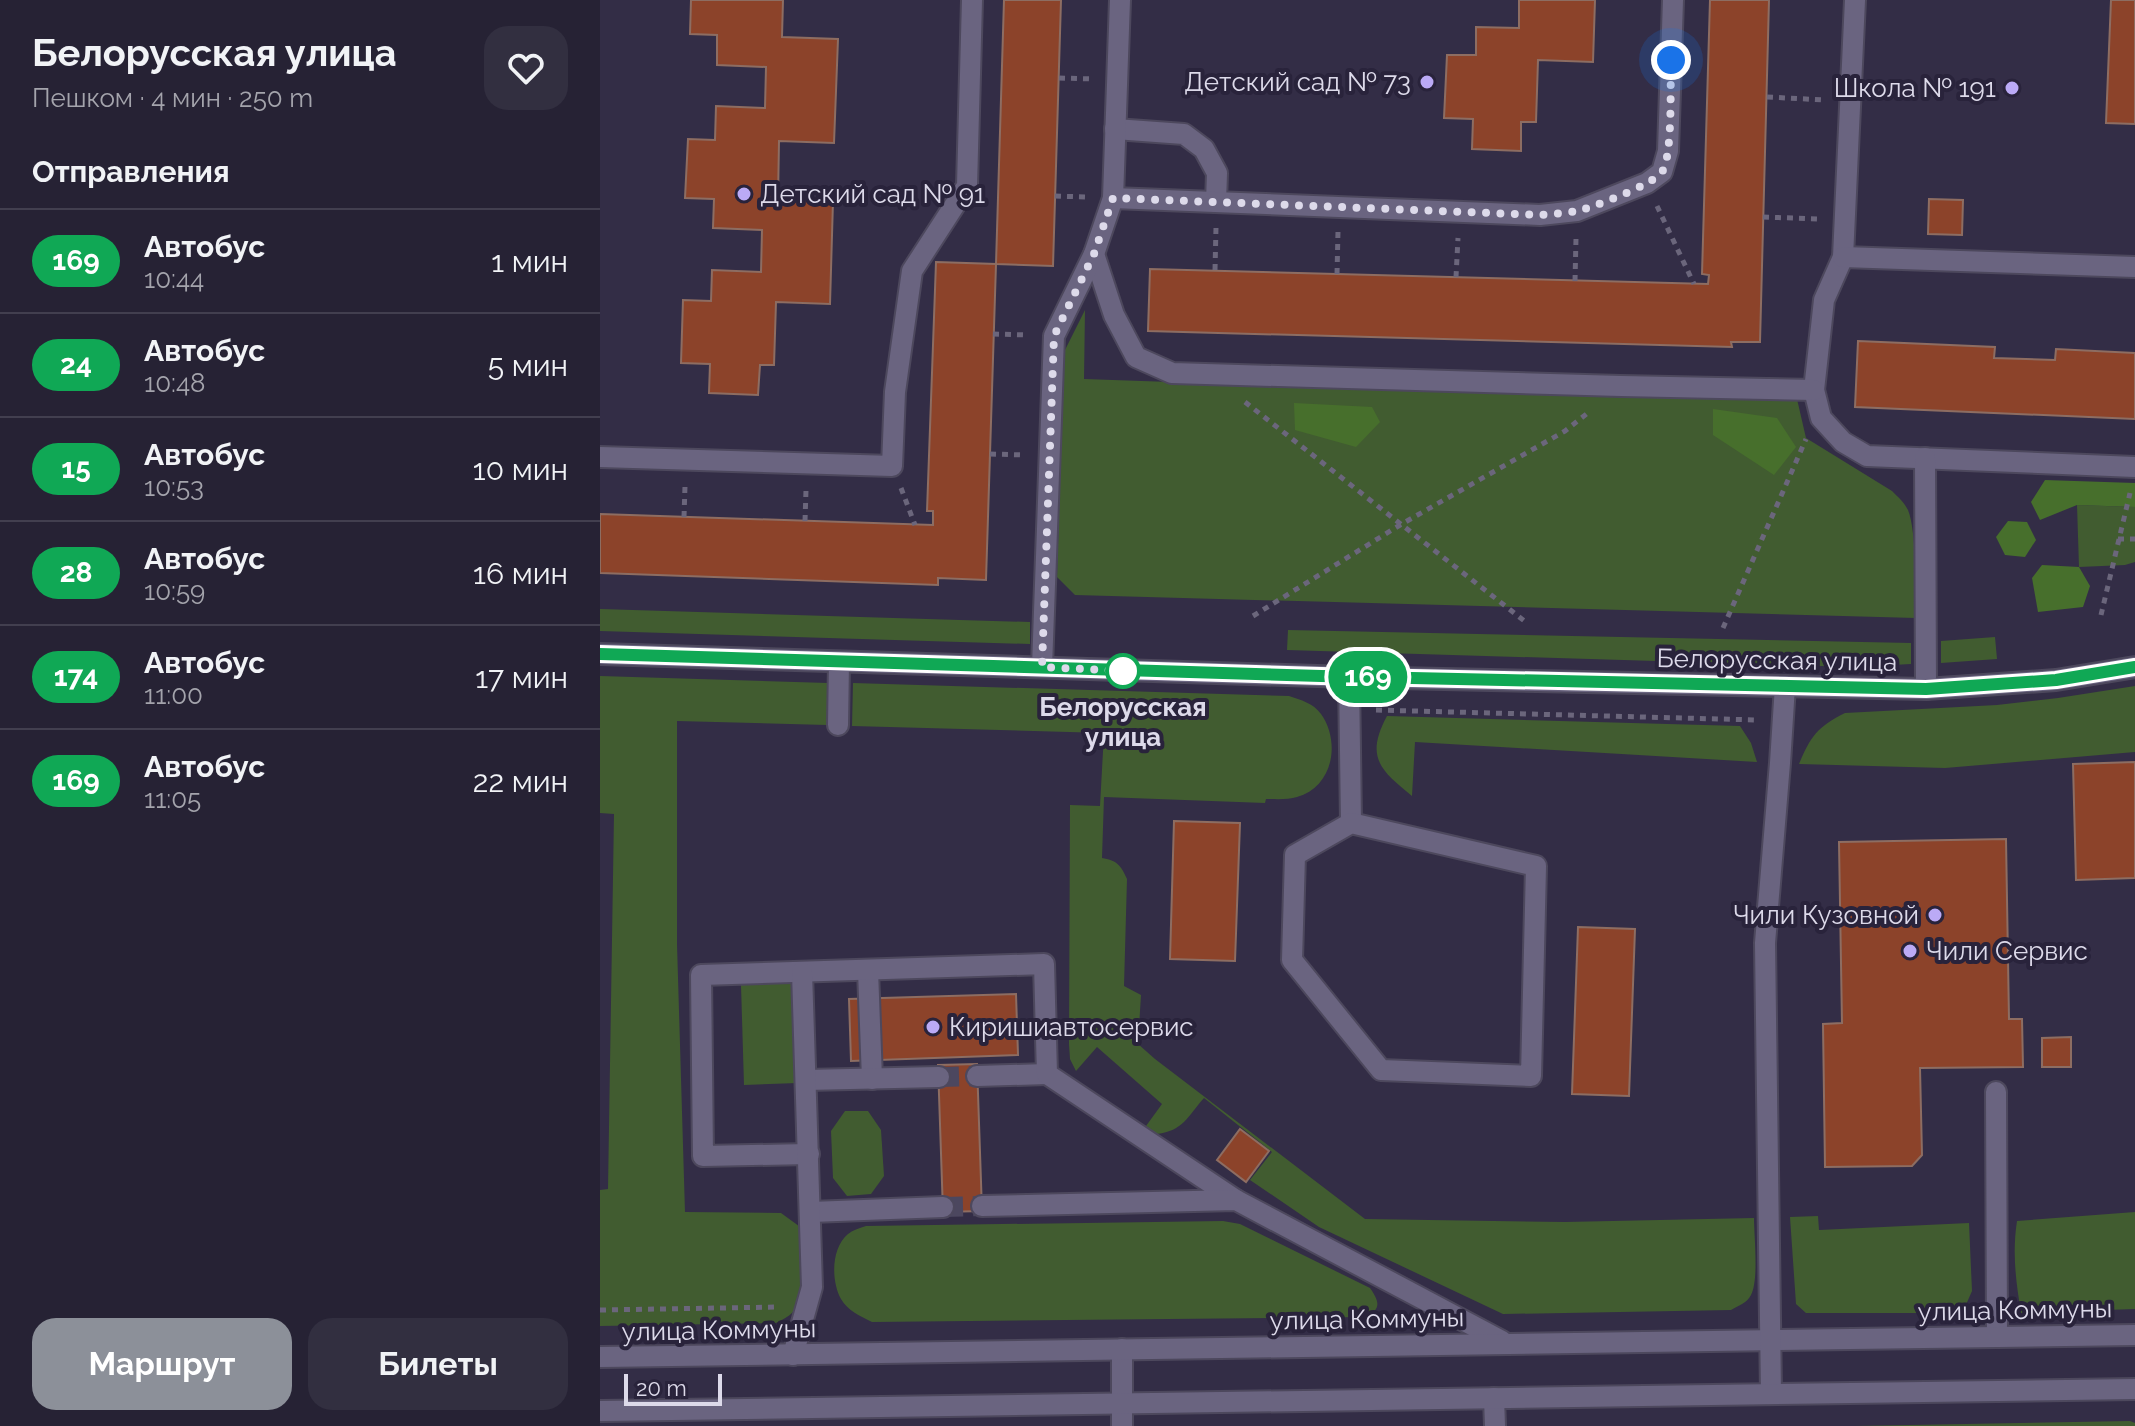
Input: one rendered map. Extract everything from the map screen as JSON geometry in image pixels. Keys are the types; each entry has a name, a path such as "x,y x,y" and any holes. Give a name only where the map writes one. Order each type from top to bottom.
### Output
{"street":[{"path":"600,457 892,466 895,392 912,271 967,186 972,0"},
{"path":"1042,667 1054,336 1094,254 1113,198 1120,0"},
{"path":"1113,198 1540,215 1577,211 1647,183 1662,172 1668,151 1673,0"},
{"path":"1855,0 1843,257 1824,300 1814,390 1821,418 1843,442 1867,456 2135,467"},
{"path":"1115,129 1184,134 1204,149 1217,173 1216,202"},
{"path":"1094,254 1114,315 1136,357 1172,373 1814,390"},
{"path":"1843,257 2135,267"},
{"path":"1925,458 1926,689"},
{"name":"Белорусская улица","path":"600,654 1349,677 1926,689 2056,680 2135,667"},
{"path":"838,725 839,662"},
{"path":"1349,677 1351,823"},
{"path":"1771,1394 1765,943 1785,686"},
{"path":"1351,823 1536,866 1531,1076 1381,1070 1292,960 1295,855 1351,823"},
{"path":"809,1154 703,1156 701,975 1044,964 1047,1074"},
{"path":"868,970 872,1079"},
{"path":"793,1355 812,1287 802,972"},
{"path":"977,1076 1047,1074 1236,1200 1505,1343"},
{"path":"806,1080 939,1077"},
{"path":"1996,1092 1997,1336"},
{"path":"982,1206 1236,1200"},
{"path":"811,1212 943,1207"},
{"name":"улица Коммуны","path":"600,1357 2135,1335"},
{"path":"1122,1349 1122,1426"},
{"path":"600,1411 2135,1389"},
{"path":"1494,1398 1495,1426"}],"path":[{"path":"1767,97 1850,101"},
{"path":"1647,183 1694,284"},
{"path":"1215,270 1216,202"},
{"path":"1337,274 1338,207"},
{"path":"1575,281 1577,211"},
{"path":"1456,277 1459,212"},
{"path":"1763,217 1845,220"},
{"path":"993,334 1054,336"},
{"path":"1215,374 1222,384 1527,623"},
{"path":"1253,616 1400,525 1565,431 1621,386"},
{"path":"1723,628 1806,438 1821,418"},
{"path":"990,454 1049,455"},
{"path":"892,466 915,525"},
{"path":"2101,615 2126,507"},
{"path":"2118,539 2135,539"},
{"path":"1350,709 1783,721"},
{"path":"600,1310 807,1306"}],"green space":[{"path":"1085,310 1084,379 1608,397 1797,399 1806,438 1892,491 1908,510 1914,547 1916,618 1075,595 1057,577 1064,352"},
{"path":"1294,403 1372,407 1380,422 1356,447 1295,430"},
{"path":"1713,409 1777,418 1796,447 1774,475 1713,435"},
{"path":"2045,480 2135,483 2135,507 2077,505 2040,520 2031,502"},
{"path":"2077,505 2135,507 2135,562 2079,567"},
{"path":"2008,521 2027,522 2036,540 2025,557 2005,555 1996,537"},
{"path":"2042,565 2079,567 2090,586 2083,607 2038,612 2032,578"},
{"path":"600,609 1030,622 1030,644 600,631"},
{"path":"1288,630 1911,643 1911,664 1855,667 1287,650"},
{"path":"1995,637 1997,659 1941,663 1941,641"},
{"path":"600,676 828,683 827,725 677,721 677,944 685,1212 781,1213 803,1229 801,1295 793,1312 776,1323 600,1326 600,1190 608,1189 614,814 600,813"},
{"path":"853,683 1289,696 1314,707 1327,725 1332,750 1326,774 1309,792 1286,799 1266,799 1265,803 1104,797 1102,858 1118,864 1127,879 1124,986 1141,995 1138,1044 1365,1219 1565,1222 1754,1218 1755,1269 1749,1298 1731,1310 1503,1314 1319,1227 1250,1180 1272,1152 1204,1098 1179,1126 1157,1134 1146,1126 1162,1104 1097,1047 1076,1071 1070,1059 1070,805 1100,806 1104,733 852,726"},
{"path":"2135,686 2135,752 1945,768 1799,764 1816,733 1845,713 1997,705"},
{"path":"1387,716 1740,726 1751,743 1757,762 1415,742 1412,796 1379,762 1377,742"},
{"path":"794,983 798,1083 744,1085 741,985"},
{"path":"845,1111 868,1111 881,1130 884,1176 871,1194 847,1196 833,1178 831,1131"},
{"path":"2135,1212 2135,1309 2021,1313 2015,1256 2017,1221"},
{"path":"1818,1216 1819,1230 1969,1223 1972,1291 1965,1307 1957,1313 1806,1313 1796,1304 1790,1217"},
{"path":"1223,1221 1240,1224 1370,1288 1377,1308 1366,1317 872,1322 847,1307 835,1283 834,1265 842,1240 854,1230 866,1226"},
{"path":"2130,1421 2135,1426 1854,1426"}],"building":[{"path":"691,0 783,0 782,37 838,39 834,143 779,141 778,200 833,201 830,304 776,302 774,365 760,365 758,395 709,393 710,364 681,363 683,300 711,301 712,270 761,272 762,230 713,228 714,199 685,198 688,139 715,140 716,106 765,108 766,67 717,65 717,35 690,34"},
{"path":"1004,0 1061,0 1053,266 996,264"},
{"path":"1519,0 1595,0 1593,62 1538,60 1536,122 1521,122 1521,151 1472,149 1473,119 1444,118 1447,55 1476,55 1476,27 1519,28"},
{"path":"1710,0 1769,0 1760,342 1731,342 1732,347 1148,331 1150,269 1708,284 1709,275 1702,274"},
{"path":"2111,0 2135,0 2135,124 2106,123"},
{"path":"1929,199 1963,200 1962,235 1928,234"},
{"path":"936,262 996,264 986,580 938,578 938,585 600,573 600,514 933,525 933,511 927,511"},
{"path":"1858,341 1995,347 1994,358 2055,360 2056,349 2135,353 2135,419 1855,407"},
{"path":"2135,762 2135,878 2076,880 2073,764"},
{"path":"1174,821 1240,823 1235,961 1170,959"},
{"path":"2006,839 2009,1019 2022,1019 2023,1067 1920,1068 1922,1155 1912,1166 1825,1167 1823,1024 1842,1023 1839,842"},
{"path":"1578,927 1635,929 1629,1096 1572,1094"},
{"name":"Киришиавтосервис","path":"1016,994 1018,1055 851,1061 849,999"},
{"path":"2071,1037 2071,1067 2042,1067 2042,1038"},
{"path":"977,1064 982,1211 943,1212 938,1065"},
{"path":"1240,1129 1269,1151 1246,1182 1217,1160"}],"tunnel":[{"path":"939,1077 977,1076"},
{"path":"943,1207 982,1206"}],"bus line":[{"name":"169","path":"600,654 1121,671 1926,689 2056,680 2135,667"}],"place":[{"name":"Детский сад № 73","path":"1427,82"},
{"name":"Школа № 191","path":"2012,88"},
{"name":"Детский сад № 91","path":"744,194"},
{"name":"Белорусская улица","path":"1123,671"},
{"name":"Чили Кузовной","path":"1935,915"},
{"name":"Чили Сервис","path":"1910,951"},
{"name":"Киришиавтосервис","path":"933,1027"}],"route":[{"path":"1123,671 1042,667 1054,336 1094,254 1113,198 1540,215 1577,211 1647,183 1662,172 1668,151 1671,60"}]}
